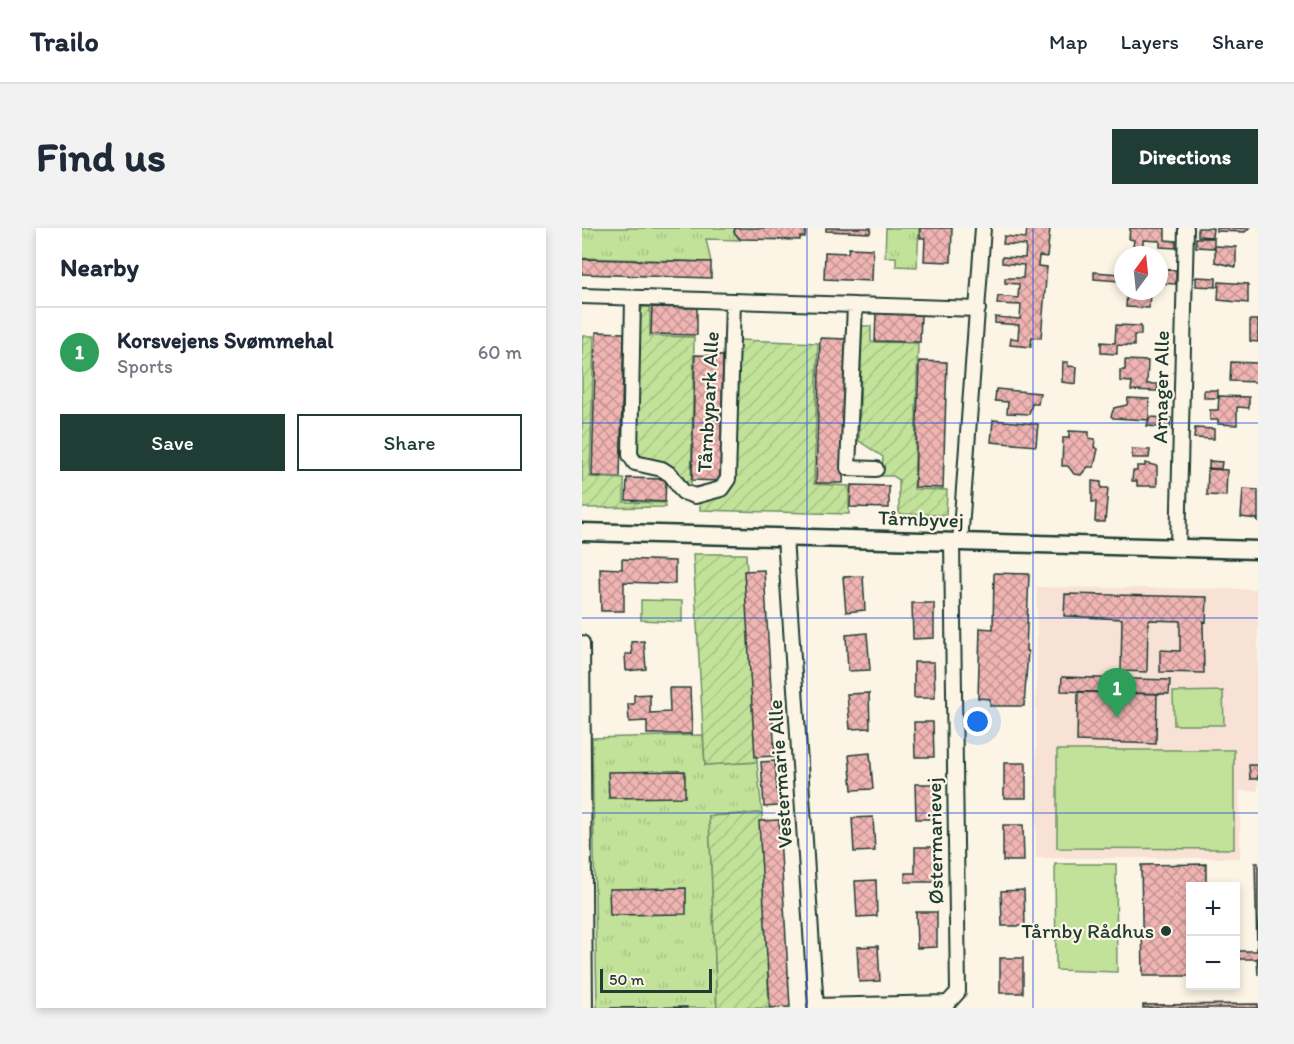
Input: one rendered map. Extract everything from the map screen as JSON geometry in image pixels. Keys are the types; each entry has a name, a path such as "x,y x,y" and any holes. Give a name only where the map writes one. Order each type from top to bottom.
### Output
{"street":[{"path":"956,543 978,309 983,228"},
{"name":"Arnager Alle","path":"1178,548 1186,228"},
{"name":"Tårnbypark Alle","path":"582,296 978,309"},
{"name":"Tårnbypark Alle","path":"633,298 630,455 635,463 662,469 671,475 683,492 695,496 721,489 728,479 733,301"},
{"path":"855,305 848,468 876,469"},
{"name":"Tårnbyvej","path":"582,532 1258,550"},
{"name":"Vestermarie Alle","path":"786,537 815,1007"},
{"name":"Østermarievej","path":"815,1007 948,1003 958,992 956,543"},
{"path":"582,644 585,1008"}],"shaded area":[{"path":"1037,587 1258,589 1258,791 1240,791 1240,858 1036,858"}],"green space":[{"path":"582,228 735,228 734,232 740,240 706,239 711,262 582,258"},
{"path":"886,228 919,228 917,267 896,266 896,257 885,257"},
{"path":"643,307 650,307 650,336 694,337 691,490 643,458 636,450 640,313"},
{"path":"862,326 871,326 871,342 918,343 914,489 947,490 946,515 899,514 899,480 893,476 881,476 883,457 859,441"},
{"path":"582,336 594,336 590,477 624,479 624,502 665,503 665,507 582,508"},
{"path":"739,340 818,343 814,484 849,486 849,514 700,510 700,501 726,493 735,481"},
{"path":"693,554 746,554 757,762 705,765"},
{"path":"641,600 682,601 682,622 641,620"},
{"path":"1223,691 1224,725 1174,725 1173,692"},
{"path":"703,735 705,765 757,762 762,813 709,816 717,1008 597,1008 592,738"},
{"path":"1057,750 1234,750 1234,849 1057,848"},
{"path":"762,813 769,1008 717,1008 709,816"},
{"path":"1055,864 1116,864 1117,972 1056,970"}],"building":[{"path":"735,228 806,228 805,237 800,237 800,240 740,239 734,232"},
{"path":"826,228 871,228 870,233 826,231"},
{"path":"920,228 952,228 951,262 924,261 925,238 920,238"},
{"path":"1027,228 1050,228 1047,257 1039,256 1038,266 1047,267 1041,338 1032,337 1031,347 1010,345 1011,338 1018,339 1019,325 995,323 995,317 1020,319 1021,305 997,304 998,296 1018,298 1019,284 1005,283 1005,278 1023,278 1024,265 1002,263 1002,257 1025,258 1026,245 1003,244 1004,236 1026,238"},
{"path":"1130,228 1165,228 1165,240 1176,241 1176,248 1160,246 1160,241 1143,240 1143,246 1133,246 1134,240 1129,239"},
{"path":"1198,228 1213,228 1212,237 1198,236"},
{"path":"1216,228 1249,228 1245,232 1216,231"},
{"path":"1196,238 1214,238 1214,248 1196,247"},
{"path":"1215,246 1236,247 1236,267 1215,262"},
{"path":"849,248 873,249 872,281 824,279 825,252 848,253"},
{"path":"582,259 711,262 711,278 582,274"},
{"path":"1168,270 1176,270 1176,284 1168,284"},
{"path":"1094,272 1114,274 1114,281 1094,279"},
{"path":"1196,277 1216,278 1216,287 1196,286"},
{"path":"1219,282 1248,284 1248,303 1218,300"},
{"path":"1126,300 1149,300 1149,308 1126,307"},
{"path":"652,307 697,308 697,335 651,334"},
{"path":"876,313 921,314 920,342 875,341"},
{"path":"1250,320 1258,320 1258,342 1250,341"},
{"path":"1116,325 1141,326 1141,335 1134,335 1134,346 1117,345 1117,354 1101,353 1101,342 1115,343"},
{"path":"596,332 624,333 620,477 592,476"},
{"path":"820,338 847,339 843,483 816,483"},
{"path":"695,355 723,356 720,481 692,480"},
{"path":"1125,360 1148,361 1147,384 1158,384 1157,391 1131,390 1132,382 1120,381 1120,370 1125,370"},
{"path":"919,361 947,362 943,488 915,487"},
{"path":"1063,362 1068,362 1068,366 1077,367 1076,384 1062,382"},
{"path":"1231,362 1258,363 1258,382 1230,381"},
{"path":"996,389 1040,393 1038,404 1032,404 1029,414 1007,413 1008,402 995,401"},
{"path":"1204,390 1218,390 1218,398 1204,398"},
{"path":"1219,396 1249,397 1249,408 1237,407 1237,425 1218,424 1218,420 1210,420 1210,410 1218,410"},
{"path":"1128,398 1149,399 1149,420 1111,416 1114,408 1127,405"},
{"path":"1149,417 1171,418 1170,428 1147,426"},
{"path":"993,420 1038,424 1036,446 991,442"},
{"path":"1195,428 1214,429 1214,439 1194,438"},
{"path":"1069,431 1089,432 1089,438 1095,439 1094,447 1098,449 1094,467 1088,467 1081,475 1074,474 1068,466 1062,466 1063,438 1069,438"},
{"path":"1132,449 1150,450 1149,458 1132,458"},
{"path":"1209,461 1222,462 1221,469 1209,468"},
{"path":"1145,463 1157,466 1157,486 1137,486 1137,481 1132,481 1133,471 1137,471 1137,466 1145,466"},
{"path":"1208,469 1227,470 1226,496 1207,495"},
{"path":"627,478 666,479 665,502 626,500"},
{"path":"1092,481 1101,482 1101,488 1108,488 1105,522 1095,522 1096,502 1092,502"},
{"path":"851,485 889,486 889,508 850,507"},
{"path":"1243,489 1258,490 1258,522 1257,519 1241,517"},
{"path":"622,559 675,561 675,584 624,582 624,611 601,611 600,568 622,569"},
{"path":"764,570 775,756 755,757 744,571"},
{"path":"994,573 1029,574 1026,651 1028,651 1024,706 990,706 990,699 978,698 980,628 993,629"},
{"path":"863,576 865,610 846,612 843,577"},
{"path":"1065,594 1207,597 1206,622 1203,621 1204,673 1160,672 1160,650 1180,651 1180,621 1148,620 1147,672 1121,671 1122,619 1064,616"},
{"path":"912,603 934,603 934,638 913,639"},
{"path":"867,633 870,670 848,671 846,635"},
{"path":"644,641 646,669 626,671 625,654 632,654 631,642"},
{"path":"914,662 934,662 935,698 914,698"},
{"path":"1062,677 1170,680 1169,694 1061,691"},
{"path":"669,688 690,688 692,734 647,734 647,721 629,722 628,704 634,704 634,695 650,694 650,713 670,712"},
{"path":"1078,692 1157,694 1156,744 1077,741"},
{"path":"869,693 870,728 850,729 847,694"},
{"path":"914,722 933,722 934,757 915,757"},
{"path":"870,753 873,789 852,790 849,755"},
{"path":"775,761 778,806 764,807 761,762"},
{"path":"1004,763 1026,763 1026,798 1004,798"},
{"path":"1249,765 1258,765 1258,779 1250,779"},
{"path":"685,771 685,797 609,798 608,772"},
{"path":"915,784 936,784 936,819 916,819"},
{"path":"873,817 875,851 854,852 852,818"},
{"path":"779,820 790,1007 770,1008 759,821"},
{"path":"1003,825 1023,825 1024,861 1003,861"},
{"path":"915,847 936,847 936,882 905,882 905,873 915,873"},
{"path":"1255,863 1258,863 1258,975 1257,959 1240,959 1240,951 1257,951"},
{"name":"Tårnby Rådhus","path":"1206,864 1206,882 1186,882 1186,976 1143,976 1141,865"},
{"path":"876,880 877,916 857,917 855,881"},
{"path":"686,888 686,914 610,915 609,889"},
{"path":"1024,890 1025,926 1002,926 1001,891"},
{"path":"916,912 937,912 937,947 917,948"},
{"path":"878,946 880,981 859,982 857,947"},
{"path":"1000,958 1023,958 1023,993 1000,993"},
{"name":"Tårnby Rådhus","path":"1258,1004 1258,1008 1143,1008 1143,1005"},
{"path":"687,1007 687,1008 611,1008"}],"place":[{"name":"Korsvejens Svømmehal","path":"1117,718"},
{"name":"Tårnby Rådhus","path":"1166,931"}]}
